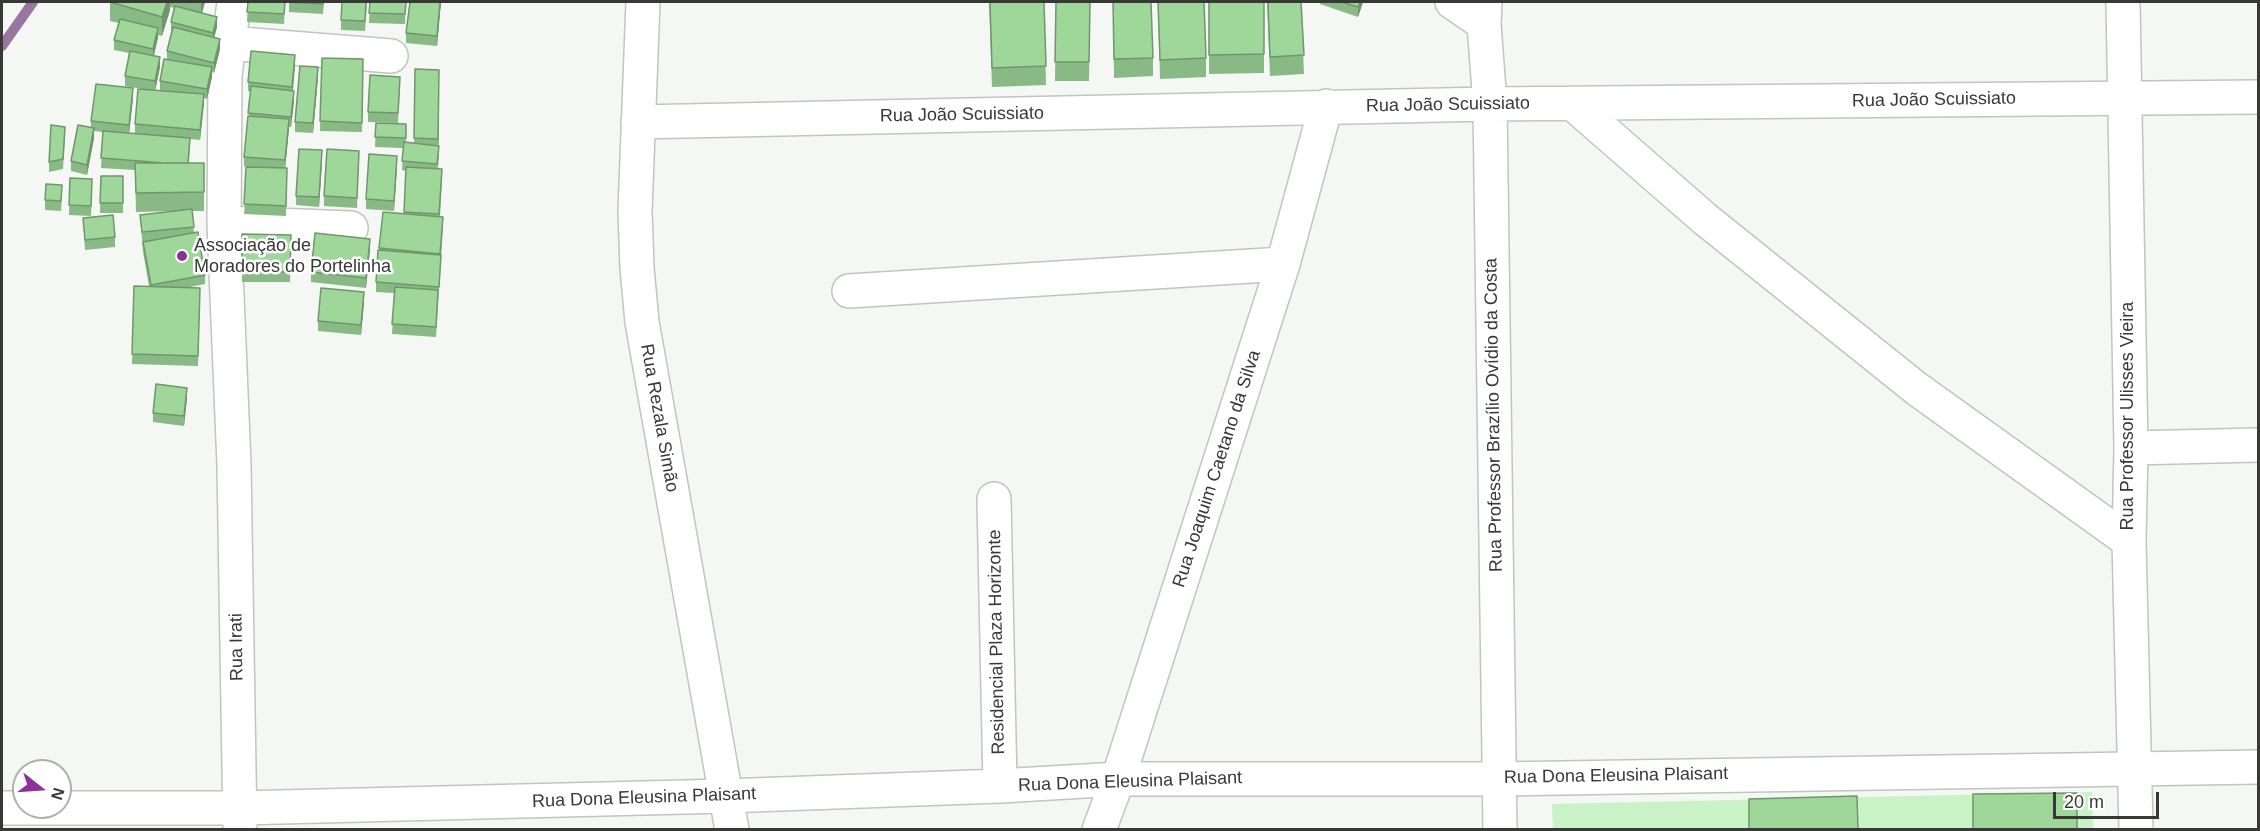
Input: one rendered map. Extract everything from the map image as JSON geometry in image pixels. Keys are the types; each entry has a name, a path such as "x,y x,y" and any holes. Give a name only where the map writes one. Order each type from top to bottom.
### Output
{"street":[{"name":"Rua Irati","path":"234,2 225,75 224,223 234,465 239,819"},
{"name":"Rua Rezala Simão","path":"644,2 635,212 642,322 724,796 732,830"},
{"path":"1452,2 1484,13"},
{"name":"Rua Professor Ulisses Vieira","path":"2123,2 2131,448 2129,541 2136,830"},
{"name":"Rua Professor Brazílio Ovídio da Costa","path":"1484,13 1490,104 1500,830"},
{"path":"228,43 391,56"},
{"name":"Rua João Scuissiato","path":"638,122 1326,106 2259,97"},
{"path":"1572,103 1705,219 1917,389 2129,541"},
{"name":"Rua Joaquim Caetano da Silva","path":"1099,830 1118,779 1283,264 1326,106"},
{"path":"224,223 351,228"},
{"path":"849,291 1283,264"},
{"path":"2131,448 2259,445"},
{"name":"Residencial Plaza Horizonte","path":"994,499 1000,786"},
{"name":"Rua Dona Eleusina Plaisant","path":"2,808 239,819 1118,779 1499,778 2259,767"}],"green space":[{"path":"2092,792 2093,829 1553,830 1552,804"}],"building":[{"path":"110,2 167,2 162,17"},
{"path":"248,2 285,2 284,14 247,12"},
{"path":"289,2 324,2 323,4"},
{"path":"342,2 366,2 365,21 341,20"},
{"path":"370,2 406,2 405,14 369,13"},
{"path":"410,2 440,2 437,36 406,33"},
{"path":"990,2 1044,2 1046,66 992,68"},
{"path":"1056,2 1090,2 1089,62 1055,62"},
{"path":"1113,2 1151,2 1153,58 1114,59"},
{"path":"1158,2 1204,2 1206,58 1160,60"},
{"path":"1209,2 1264,2 1264,54 1209,55"},
{"path":"1268,2 1301,2 1304,55 1270,57"},
{"path":"1342,2 1360,2 1358,7"},
{"path":"175,6 217,17 213,33 171,22"},
{"path":"120,19 158,28 153,49 114,40"},
{"path":"173,27 220,39 214,63 167,51"},
{"path":"130,51 160,57 155,81 125,76"},
{"path":"251,51 295,55 292,87 248,82"},
{"path":"322,58 363,59 362,123 320,121"},
{"path":"164,59 212,67 207,89 160,81"},
{"path":"300,66 318,67 313,123 295,122"},
{"path":"415,69 439,70 438,139 414,138"},
{"path":"370,75 400,77 398,113 368,112"},
{"path":"96,84 133,88 129,125 91,121"},
{"path":"251,86 294,91 291,117 248,113"},
{"path":"138,89 204,94 200,130 135,124"},
{"path":"248,116 289,119 285,160 244,157"},
{"path":"376,123 406,124 406,138 375,137"},
{"path":"51,125 65,127 63,159 49,162"},
{"path":"78,125 94,128 87,165 71,161"},
{"path":"103,131 190,138 188,163 101,158"},
{"path":"404,142 439,146 437,164 402,161"},
{"path":"299,149 322,150 319,197 296,196"},
{"path":"327,149 359,151 357,198 324,196"},
{"path":"369,154 397,156 394,201 366,199"},
{"path":"135,163 204,163 204,192 136,193"},
{"path":"246,167 287,168 286,206 244,204"},
{"path":"406,167 442,169 439,214 404,212"},
{"path":"101,176 123,176 123,203 100,203"},
{"path":"70,178 92,179 91,206 69,205"},
{"path":"46,184 62,185 61,201 45,200"},
{"path":"192,209 194,227 142,232 140,215"},
{"path":"383,212 443,217 440,254 379,248"},
{"path":"113,215 115,237 85,240 83,218"},
{"path":"198,232 205,275 151,285 143,242"},
{"path":"315,233 370,239 366,278 311,272"},
{"path":"242,234 291,235 290,272 242,272"},
{"path":"378,250 441,255 439,287 376,282"},
{"path":"134,286 200,288 198,356 132,354"},
{"path":"395,287 438,290 436,327 392,324"},
{"path":"321,288 364,292 361,325 318,321"},
{"path":"156,384 187,388 184,416 153,413"},
{"path":"2077,793 2077,830 1973,830 1973,794"},
{"path":"1857,796 1858,830 1749,830 1749,799"}],"waterway":[{"path":"2,46 33,2"}],"place":[{"name":"Associação de Moradores do Portelinha","path":"182,256"}]}
